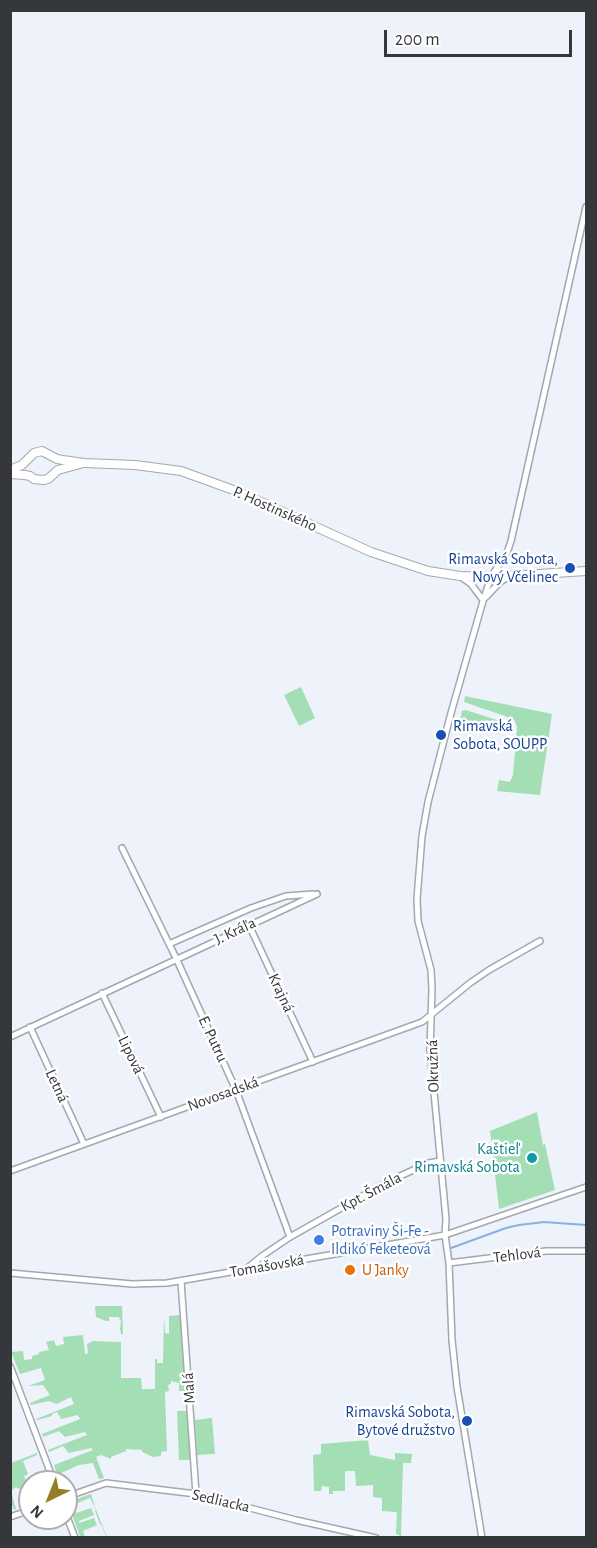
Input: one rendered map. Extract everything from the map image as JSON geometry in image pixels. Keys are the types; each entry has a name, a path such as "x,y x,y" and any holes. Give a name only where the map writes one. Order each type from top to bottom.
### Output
{"street":[{"name":"Okružná","path":"482,1538 456,1377 450,1316 446,1219 430,1050 431,970 418,921 417,899 422,836 428,802 483,600 491,577 507,553 515,527 586,207"},
{"name":"P. Hostinského","path":"10,472 38,451 63,460 84,463 110,463 181,471 239,492 388,559 428,571 460,576 491,577 586,570"},
{"path":"52,456 55,464 54,473"},
{"path":"27,461 26,468 30,476"},
{"name":"P. Hostinského","path":"10,472 43,480 64,468 84,463"},
{"path":"460,576 471,584 483,600 499,583 511,575"},
{"name":"E. Putru","path":"122,848 176,958 236,1090 290,1237"},
{"name":"J. Kráľa","path":"10,1037 317,894 286,896 251,908 169,944"},
{"name":"Krajná","path":"249,925 313,1062"},
{"name":"Novosadská","path":"10,1171 422,1022 470,983 540,941"},
{"name":"Lipová","path":"102,993 161,1116"},
{"name":"Letná","path":"30,1027 84,1144"},
{"name":"Kpt. Šmála","path":"246,1270 290,1237 389,1181 429,1163 440,1161"},
{"name":"Tomašovská","path":"10,1273 132,1284 182,1281 445,1234 586,1187"},
{"name":"Tehlová","path":"449,1263 546,1251 586,1251"},
{"name":"Malá","path":"182,1281 196,1494"},
{"path":"10,1366 49,1470"},
{"name":"Sedliacka","path":"78,1493 106,1483 196,1494 376,1538"}],"green space":[{"path":"301,687 315,718 299,726 284,695"},
{"path":"465,696 552,714 540,795 497,791 499,780 510,782 513,775 517,727 515,721 464,702"},
{"path":"466,710 500,721 502,723 500,734 465,724 463,733 458,732 462,711"},
{"path":"537,1112 555,1190 499,1209 490,1131"},
{"path":"95,1306 122,1306 123,1334 121,1334 119,1317 109,1317 109,1321 106,1321 96,1317"},
{"path":"180,1315 187,1391 179,1391 179,1383 171,1381 168,1385 169,1391 165,1392 167,1451 161,1452 161,1456 153,1457 142,1450 126,1449 111,1459 101,1455 96,1457 104,1478 99,1479 93,1463 79,1465 68,1470 56,1470 54,1465 93,1450 91,1448 69,1453 63,1446 49,1452 48,1450 87,1435 85,1432 65,1437 59,1431 43,1437 42,1434 80,1419 78,1415 61,1419 57,1412 52,1416 37,1420 74,1404 71,1397 57,1404 49,1401 31,1405 30,1403 50,1395 43,1385 28,1386 45,1380 41,1368 20,1374 11,1352 23,1351 24,1360 32,1359 32,1356 39,1352 49,1350 46,1342 54,1340 56,1346 64,1344 63,1337 83,1335 85,1354 88,1353 87,1344 93,1341 121,1342 121,1378 141,1378 142,1389 155,1389 155,1359 157,1363 163,1363 164,1316 165,1333 169,1334 169,1316"},
{"path":"177,1411 188,1411 192,1460 179,1460"},
{"path":"212,1418 215,1454 197,1455 195,1420"},
{"path":"368,1440 370,1455 395,1460 395,1453 412,1454 411,1463 403,1463 401,1536 396,1534 397,1512 382,1511 382,1498 373,1497 373,1485 356,1486 355,1471 345,1471 345,1491 333,1491 333,1494 329,1494 329,1487 322,1486 321,1491 314,1491 313,1455 321,1454 321,1444"},
{"path":"37,1453 23,1461 26,1470 18,1470 18,1488 11,1492 11,1463"},
{"path":"11,1492 16,1509 14,1510 11,1501"},
{"path":"91,1494 107,1537 105,1537 90,1498 78,1503 78,1499"},
{"path":"91,1508 94,1515 79,1523 94,1518 97,1525 83,1531 85,1537 80,1537 78,1530 78,1512"}],"waterway":[{"path":"451,1248 519,1225 544,1222 586,1225"}],"place":[{"name":"Rimavská Sobota, Nový Včelinec","path":"570,568"},
{"name":"Rimavská Sobota, SOUPP","path":"441,735"},
{"name":"Kaštieľ Rimavská Sobota","path":"532,1158"},
{"name":"Potraviny Ši-Fe - Ildikó Feketeová","path":"319,1240"},
{"name":"U Janky","path":"350,1270"},
{"name":"Rimavská Sobota, Bytové družstvo","path":"467,1421"}]}
